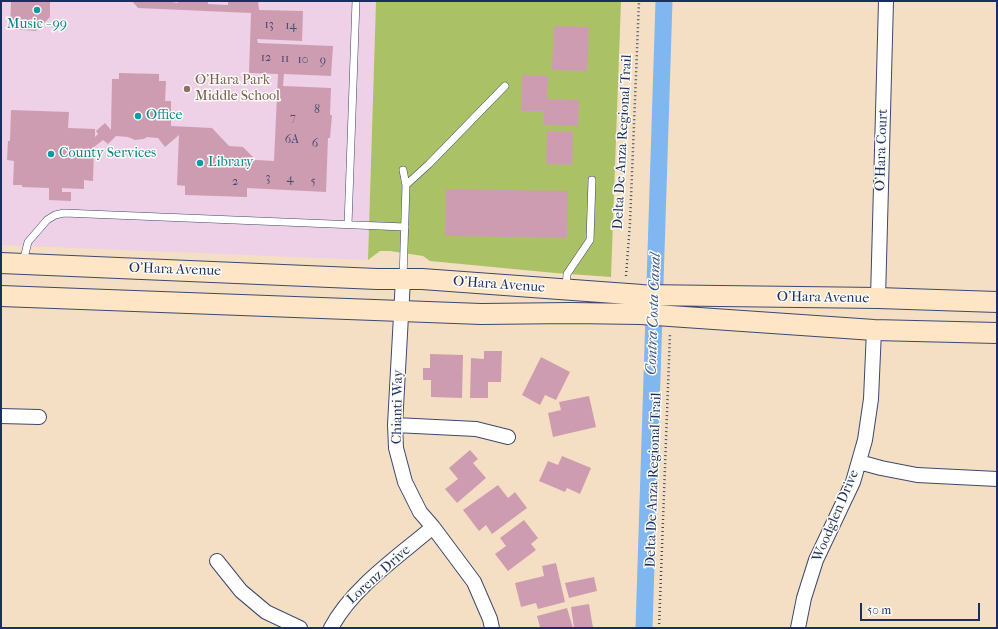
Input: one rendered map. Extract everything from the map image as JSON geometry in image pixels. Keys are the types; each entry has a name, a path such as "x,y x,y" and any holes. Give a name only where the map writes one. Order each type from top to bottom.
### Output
{"main road":[{"name":"O'Hara Avenue","path":"1,263 403,279 566,290 642,305 666,314 874,330 997,333"},
{"path":"22,264 33,297"},
{"name":"O'Hara Avenue","path":"1,296 481,314 642,305"},
{"name":"O'Hara Avenue","path":"666,314 878,298 997,302"}],"street":[{"name":"O'Hara Court","path":"878,298 886,1"},
{"name":"Chianti Way","path":"403,279 395,425 396,448 405,482 420,512 474,582 490,619 492,628"},
{"name":"Woodglen Drive","path":"798,628 804,598 816,560 853,482 865,440 871,399 874,330"},
{"path":"1,416 39,417"},
{"path":"395,425 476,429 508,437"},
{"path":"859,462 893,471 917,475 997,479"},
{"name":"Lorenz Drive","path":"331,628 336,618 355,594 433,527"},
{"path":"217,561 241,591 266,612 300,628"}],"lane":[{"path":"348,225 356,1"},
{"path":"406,185 429,164 505,86"},
{"path":"403,170 406,185 403,279"},
{"path":"566,290 568,274 590,240 592,180"},
{"path":"22,264 28,242 47,220 55,215 64,214 405,227"}],"path":[{"name":"Delta De Anza Regional Trail","path":"625,283 631,215 639,1"},
{"name":"Delta De Anza Regional Trail","path":"659,628 666,314"}],"shaded area":[{"name":"O'Hara Park Middle School","path":"1,1 376,1 368,260 1,245"}],"green space":[{"path":"376,1 621,1 611,277 430,261 423,256 390,251 380,251 368,260"}],"building":[{"name":"Music - 99","path":"11,1 50,1 50,17 36,31 10,29"},
{"path":"132,1 172,1 178,3 178,1 208,1 208,4 228,5 228,1 258,1 259,10 303,11 302,41 257,39 258,43 333,46 331,76 284,74 283,86 331,88 330,115 332,115 330,138 328,138 326,192 247,188 247,197 185,195 185,186 177,185 179,135 165,147 158,138 146,137 135,140 128,137 116,136 108,144 103,140 94,147 93,181 84,180 84,189 62,188 62,192 71,192 71,201 49,200 49,188 22,187 22,185 13,185 14,161 7,160 8,141 10,141 11,110 69,112 68,128 95,129 95,137 98,134 96,131 105,123 111,130 112,79 119,79 119,73 159,74 159,81 166,81 165,101 171,101 171,126 212,128 229,146 243,147 256,160 274,161 278,74 249,73 251,13 138,8"},
{"path":"554,26 589,27 587,71 552,70"},
{"path":"522,75 548,76 547,99 579,100 578,126 543,125 544,111 521,111"},
{"path":"547,131 573,132 572,165 546,164"},
{"path":"446,189 568,191 567,238 445,236"},
{"path":"484,351 502,351 501,382 488,382 488,398 470,398 471,358 484,359"},
{"path":"430,354 463,355 462,398 431,397 431,380 423,380 423,368 430,368"},
{"path":"541,357 570,372 556,400 545,395 540,405 522,395"},
{"path":"589,396 596,427 553,437 548,413 561,410 559,402"},
{"path":"470,450 478,459 473,463 486,478 457,503 445,489 458,479 449,468"},
{"path":"562,456 591,468 580,494 567,488 565,492 539,481 548,461 558,465"},
{"path":"498,485 508,498 515,492 527,508 492,534 486,525 479,531 463,510"},
{"path":"524,520 538,538 531,544 536,550 508,571 495,554 506,546 500,538"},
{"path":"556,563 565,602 538,609 536,603 521,607 515,583 544,576 542,566"},
{"path":"594,577 597,591 569,598 565,583"},
{"path":"589,604 593,628 574,628 571,607"},
{"path":"567,608 573,628 537,628 540,627 537,616"}],"waterway":[{"name":"Contra Costa Canal","path":"644,628 664,1"}],"place":[{"name":"Music - 99","path":"37,10"},
{"name":"O'Hara Park Middle School","path":"187,89"},
{"name":"Office","path":"138,116"},
{"name":"County Services","path":"51,154"},
{"name":"Library","path":"200,163"}]}
